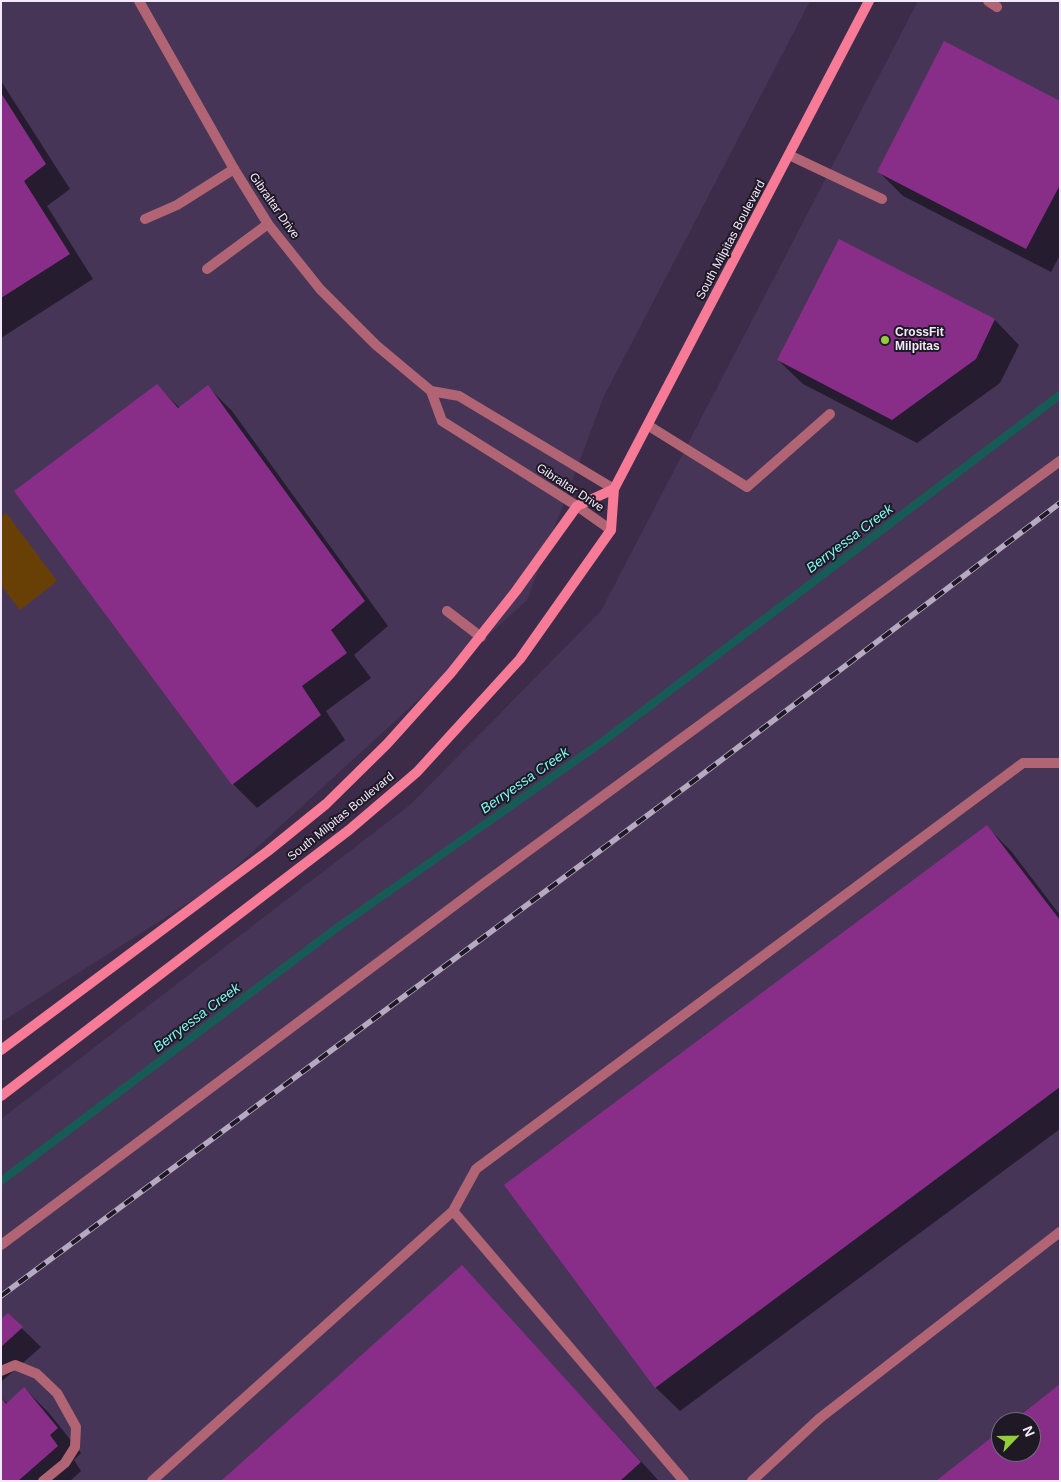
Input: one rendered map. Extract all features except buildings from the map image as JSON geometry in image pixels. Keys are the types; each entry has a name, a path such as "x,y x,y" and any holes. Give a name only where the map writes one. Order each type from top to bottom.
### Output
{"main road":[{"name":"South Milpitas Boulevard","path":"1,1096 349,830 417,772 520,659 611,530 614,489 869,1"},
{"name":"South Milpitas Boulevard","path":"1,1050 268,851 326,804 387,744 480,637 577,506 614,489"}],"street":[{"name":"Gibraltar Drive","path":"139,1 234,169 268,224 320,289 376,345 430,391 442,421 577,506 611,530"},
{"path":"789,155 882,199"},
{"path":"145,219 176,205 234,169"},
{"path":"208,269 268,224"},
{"name":"Gibraltar Drive","path":"430,391 459,396 614,489"},
{"path":"648,426 747,487 830,414"},
{"path":"1,1245 483,884 1060,461"},
{"path":"447,611 480,637"},
{"path":"152,1481 453,1211 476,1169 1023,763 1060,763"},
{"path":"453,1211 684,1481"},
{"path":"752,1481 820,1418 1060,1232"},
{"path":"1,1371 16,1365 37,1374 57,1393 76,1427 75,1447 65,1463 43,1481"}],"shaded area":[{"path":"1,1 810,1 604,396 527,600 215,886 1,1022"},
{"path":"918,1 1060,1 1060,1481 1,1481 1,1119 410,805 601,611"},
{"path":"6,513 57,581 20,610 1,585 1,517"}],"waterway":[{"name":"Berryessa Creek","path":"1,1181 338,927 602,742 1060,395"}],"railway":[{"path":"1,1296 687,786 1060,503"}],"place":[{"name":"CrossFit Milpitas","path":"885,340"}]}
